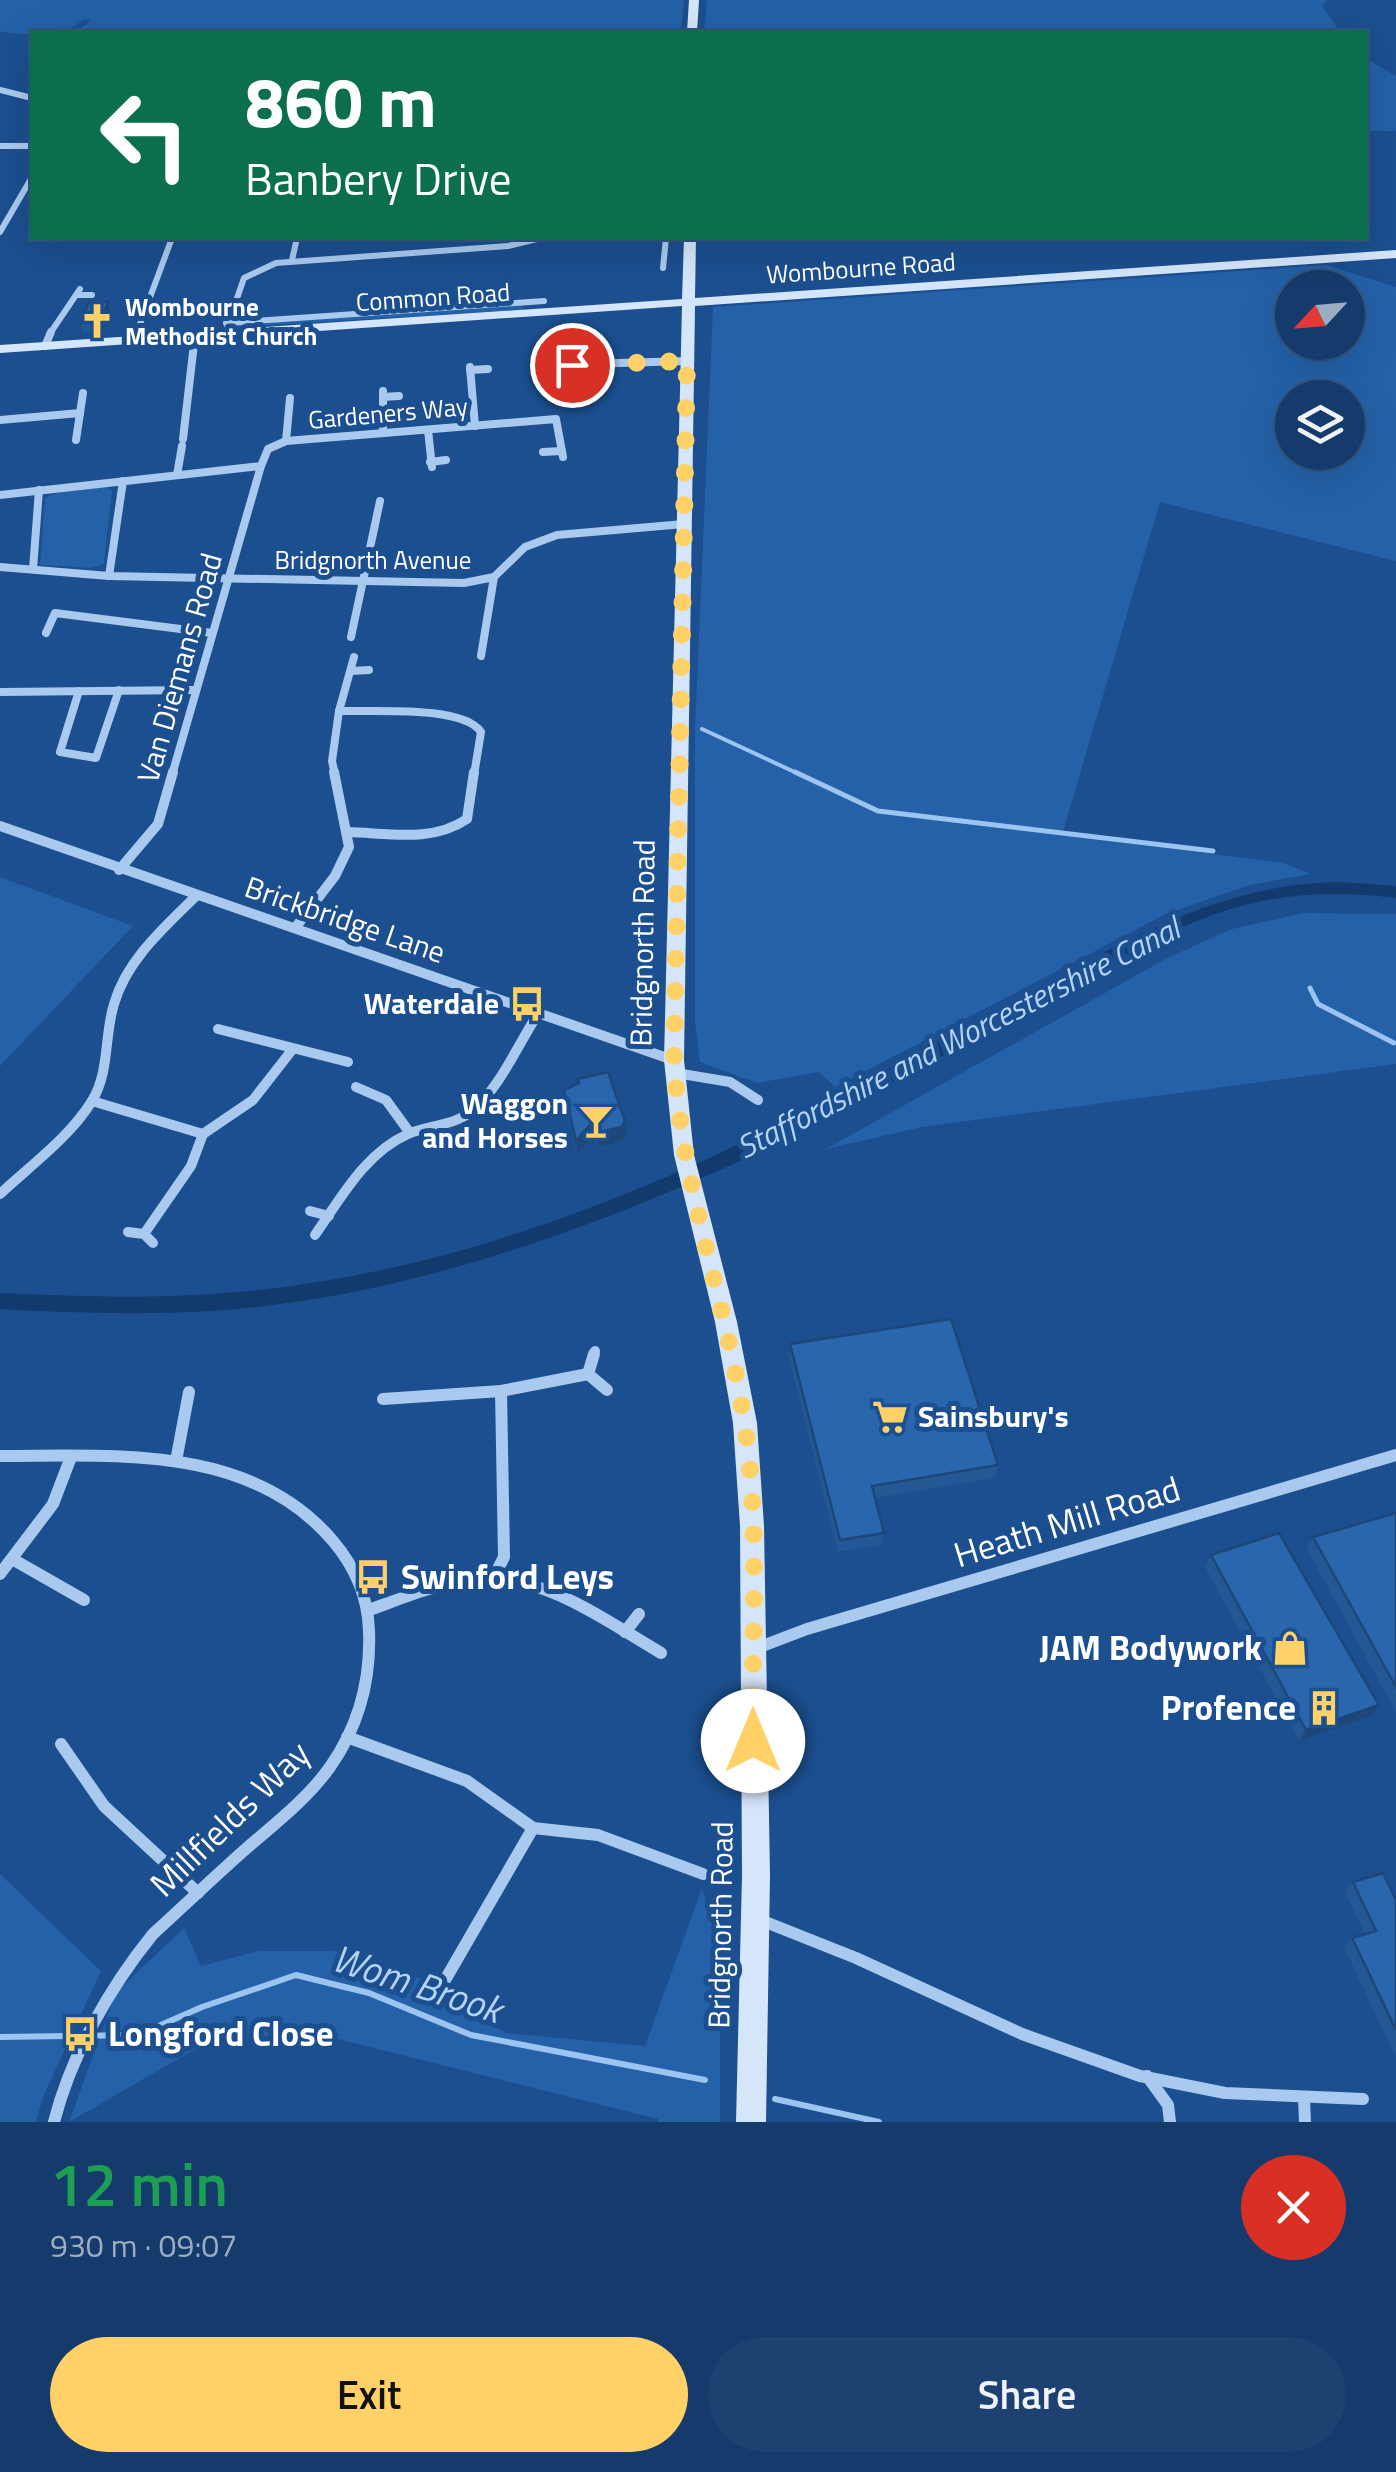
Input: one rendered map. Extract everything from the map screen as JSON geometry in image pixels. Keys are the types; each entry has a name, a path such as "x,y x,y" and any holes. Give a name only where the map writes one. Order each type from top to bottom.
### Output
{"main road":[{"path":"692,30 694,0"},
{"name":"Bridgnorth Road","path":"690,240 674,1067 684,1155 726,1322 745,1423 756,1648 752,1709 755,1918 750,2122"},
{"name":"Wombourne Road","path":"689,302 1396,254"},
{"name":"Common Road","path":"0,349 537,305 689,302"}],"street":[{"path":"0,90 30,98"},
{"path":"0,146 30,146"},
{"path":"1,231 30,180"},
{"path":"134,340 171,240"},
{"path":"292,260 297,240"},
{"path":"225,328 244,278 267,265 292,260 508,246 534,240"},
{"path":"663,268 666,240"},
{"path":"44,346 49,332 69,311 78,292 92,295"},
{"path":"177,475 195,336"},
{"path":"552,366 573,369 687,361"},
{"path":"475,426 470,368 488,368"},
{"path":"76,440 82,393"},
{"path":"383,433 383,394 398,396"},
{"path":"286,441 290,398"},
{"path":"0,420 80,413"},
{"name":"Gardeners Way","path":"262,466 268,449 286,441 556,419 562,454 543,452"},
{"path":"428,430 431,464 446,460"},
{"path":"0,496 262,466"},
{"name":"Van Diemans Road","path":"119,870 158,824 262,466"},
{"path":"109,576 123,481"},
{"path":"33,569 40,490"},
{"path":"351,637 380,500"},
{"name":"Bridgnorth Avenue","path":"0,568 109,576 464,584 494,577 525,547 557,535 684,524"},
{"path":"481,656 494,577"},
{"path":"46,633 54,613 212,632"},
{"path":"295,928 344,862 349,847 332,761 339,711 354,657"},
{"path":"351,671 369,670"},
{"path":"78,691 60,752 96,758 119,690"},
{"path":"0,692 196,690"},
{"path":"339,711 455,716 472,721 480,732 467,819 460,826 444,832 348,832"},
{"name":"Brickbridge Lane","path":"0,826 538,1014 674,1067 743,1085 758,1100"},
{"path":"0,1194 92,1101 108,1064 113,1007 122,982 145,950 197,895"},
{"path":"315,1235 372,1158 410,1133 442,1126 472,1111 538,1014"},
{"path":"218,1030 272,1040 292,1050 314,1050 348,1062"},
{"path":"128,1232 149,1239 191,1166 203,1134 252,1100 292,1050"},
{"path":"374,1094 384,1082"},
{"path":"356,1087 386,1100 410,1133"},
{"path":"92,1101 203,1134"},
{"path":"310,1211 329,1216"},
{"path":"588,1374 596,1352"},
{"path":"588,1374 607,1390"},
{"path":"382,1399 502,1391 588,1374"},
{"path":"494,1577 504,1557 502,1391"},
{"path":"176,1462 189,1392"},
{"name":"Millfields Way","path":"0,1456 176,1462 226,1471 257,1482 302,1508 340,1548 355,1572 368,1610 368,1687 331,1766 308,1794 198,1892 132,1958 104,2004 59,2102 54,2122"},
{"name":"Heath Mill Road","path":"756,1648 808,1629 1396,1456"},
{"path":"0,1574 54,1504 71,1457"},
{"path":"14,1560 84,1600"},
{"path":"368,1610 433,1588 494,1577 561,1598 661,1653"},
{"path":"625,1632 639,1614"},
{"path":"347,1737 468,1781 532,1828 598,1835 702,1874"},
{"path":"61,1744 104,1806 198,1892"},
{"path":"441,1987 532,1828"},
{"path":"755,1918 868,1963 964,2010 1182,2087 1363,2099"},
{"path":"1146,2076 1168,2106 1170,2122"},
{"path":"1304,2098 1305,2122"}],"shaded area":[{"path":"0,0 684,0 681,30 79,30 91,20 84,19 65,30 0,32"},
{"path":"707,0 1327,0 1322,6 1339,30 704,30"},
{"path":"1368,60 1396,76 1396,131 1368,131"},
{"path":"1326,265 1342,270 1275,270 1275,360 1365,360 1365,277 1396,287 1396,561 1160,502 1062,835 1284,863 1310,874 1250,885 1168,913 835,1087 819,1072 757,1083 700,1062 695,1022 695,729 713,307"},
{"path":"522,304 524,310 235,327 238,325"},
{"path":"107,487 112,490 104,564 91,568 40,565 45,498 59,492"},
{"path":"0,877 133,926 0,1066"},
{"path":"1303,913 1396,914 1396,1064 922,1127 826,1149 1169,957 1232,929"},
{"path":"0,1874 101,1971 43,2097 36,2122 0,2122"},
{"path":"702,1888 720,1950 720,2122 658,2122 326,2036 213,2039 69,2122 116,1992 184,1928 201,1966 258,1951 335,1951 418,1978 506,2033 645,2046"}],"building":[{"path":"89,302 108,302 100,323 81,323"},
{"name":"Waggon and Horses","path":"608,1072 625,1121 621,1127 597,1133 593,1121 576,1141 564,1090 579,1083 578,1079"},
{"name":"Sainsbury's","path":"951,1319 998,1465 872,1486 884,1533 840,1540 790,1344"},
{"path":"1396,1513 1396,1687 1313,1537"},
{"path":"1279,1533 1379,1705 1306,1730 1211,1555"},
{"path":"1383,1873 1396,1900 1396,2030 1352,1938 1376,1931 1353,1882"}],"waterway":[{"path":"702,729 801,775"},
{"path":"795,772 878,811 1213,851"},
{"name":"Staffordshire and Worcestershire Canal","path":"0,1301 109,1306 214,1302 316,1290 417,1270 515,1242 613,1208 710,1166 841,1102 1139,942 1206,911 1253,897 1307,889 1396,892"},
{"path":"1310,988 1318,1004 1394,1043"},
{"name":"Wom Brook","path":"0,2037 138,2035 202,2007 296,1975 369,1993 471,2035 705,2080"},
{"name":"Wom Brook","path":"775,2099 879,2122"}],"place":[{"name":"Wombourne Methodist Church","path":"97,321"},
{"name":"Waterdale","path":"527,1004"},
{"name":"Waggon and Horses","path":"596,1121"},
{"name":"Sainsbury's","path":"890,1417"},
{"name":"Swinford Leys","path":"373,1577"},
{"name":"JAM Bodywork","path":"1290,1648"},
{"name":"Profence","path":"1324,1708"},
{"name":"Longford Close","path":"80,2034"}],"route":[{"path":"572,365 687,361 674,1060 684,1155 726,1322 745,1423 756,1648 753,1741"}]}
